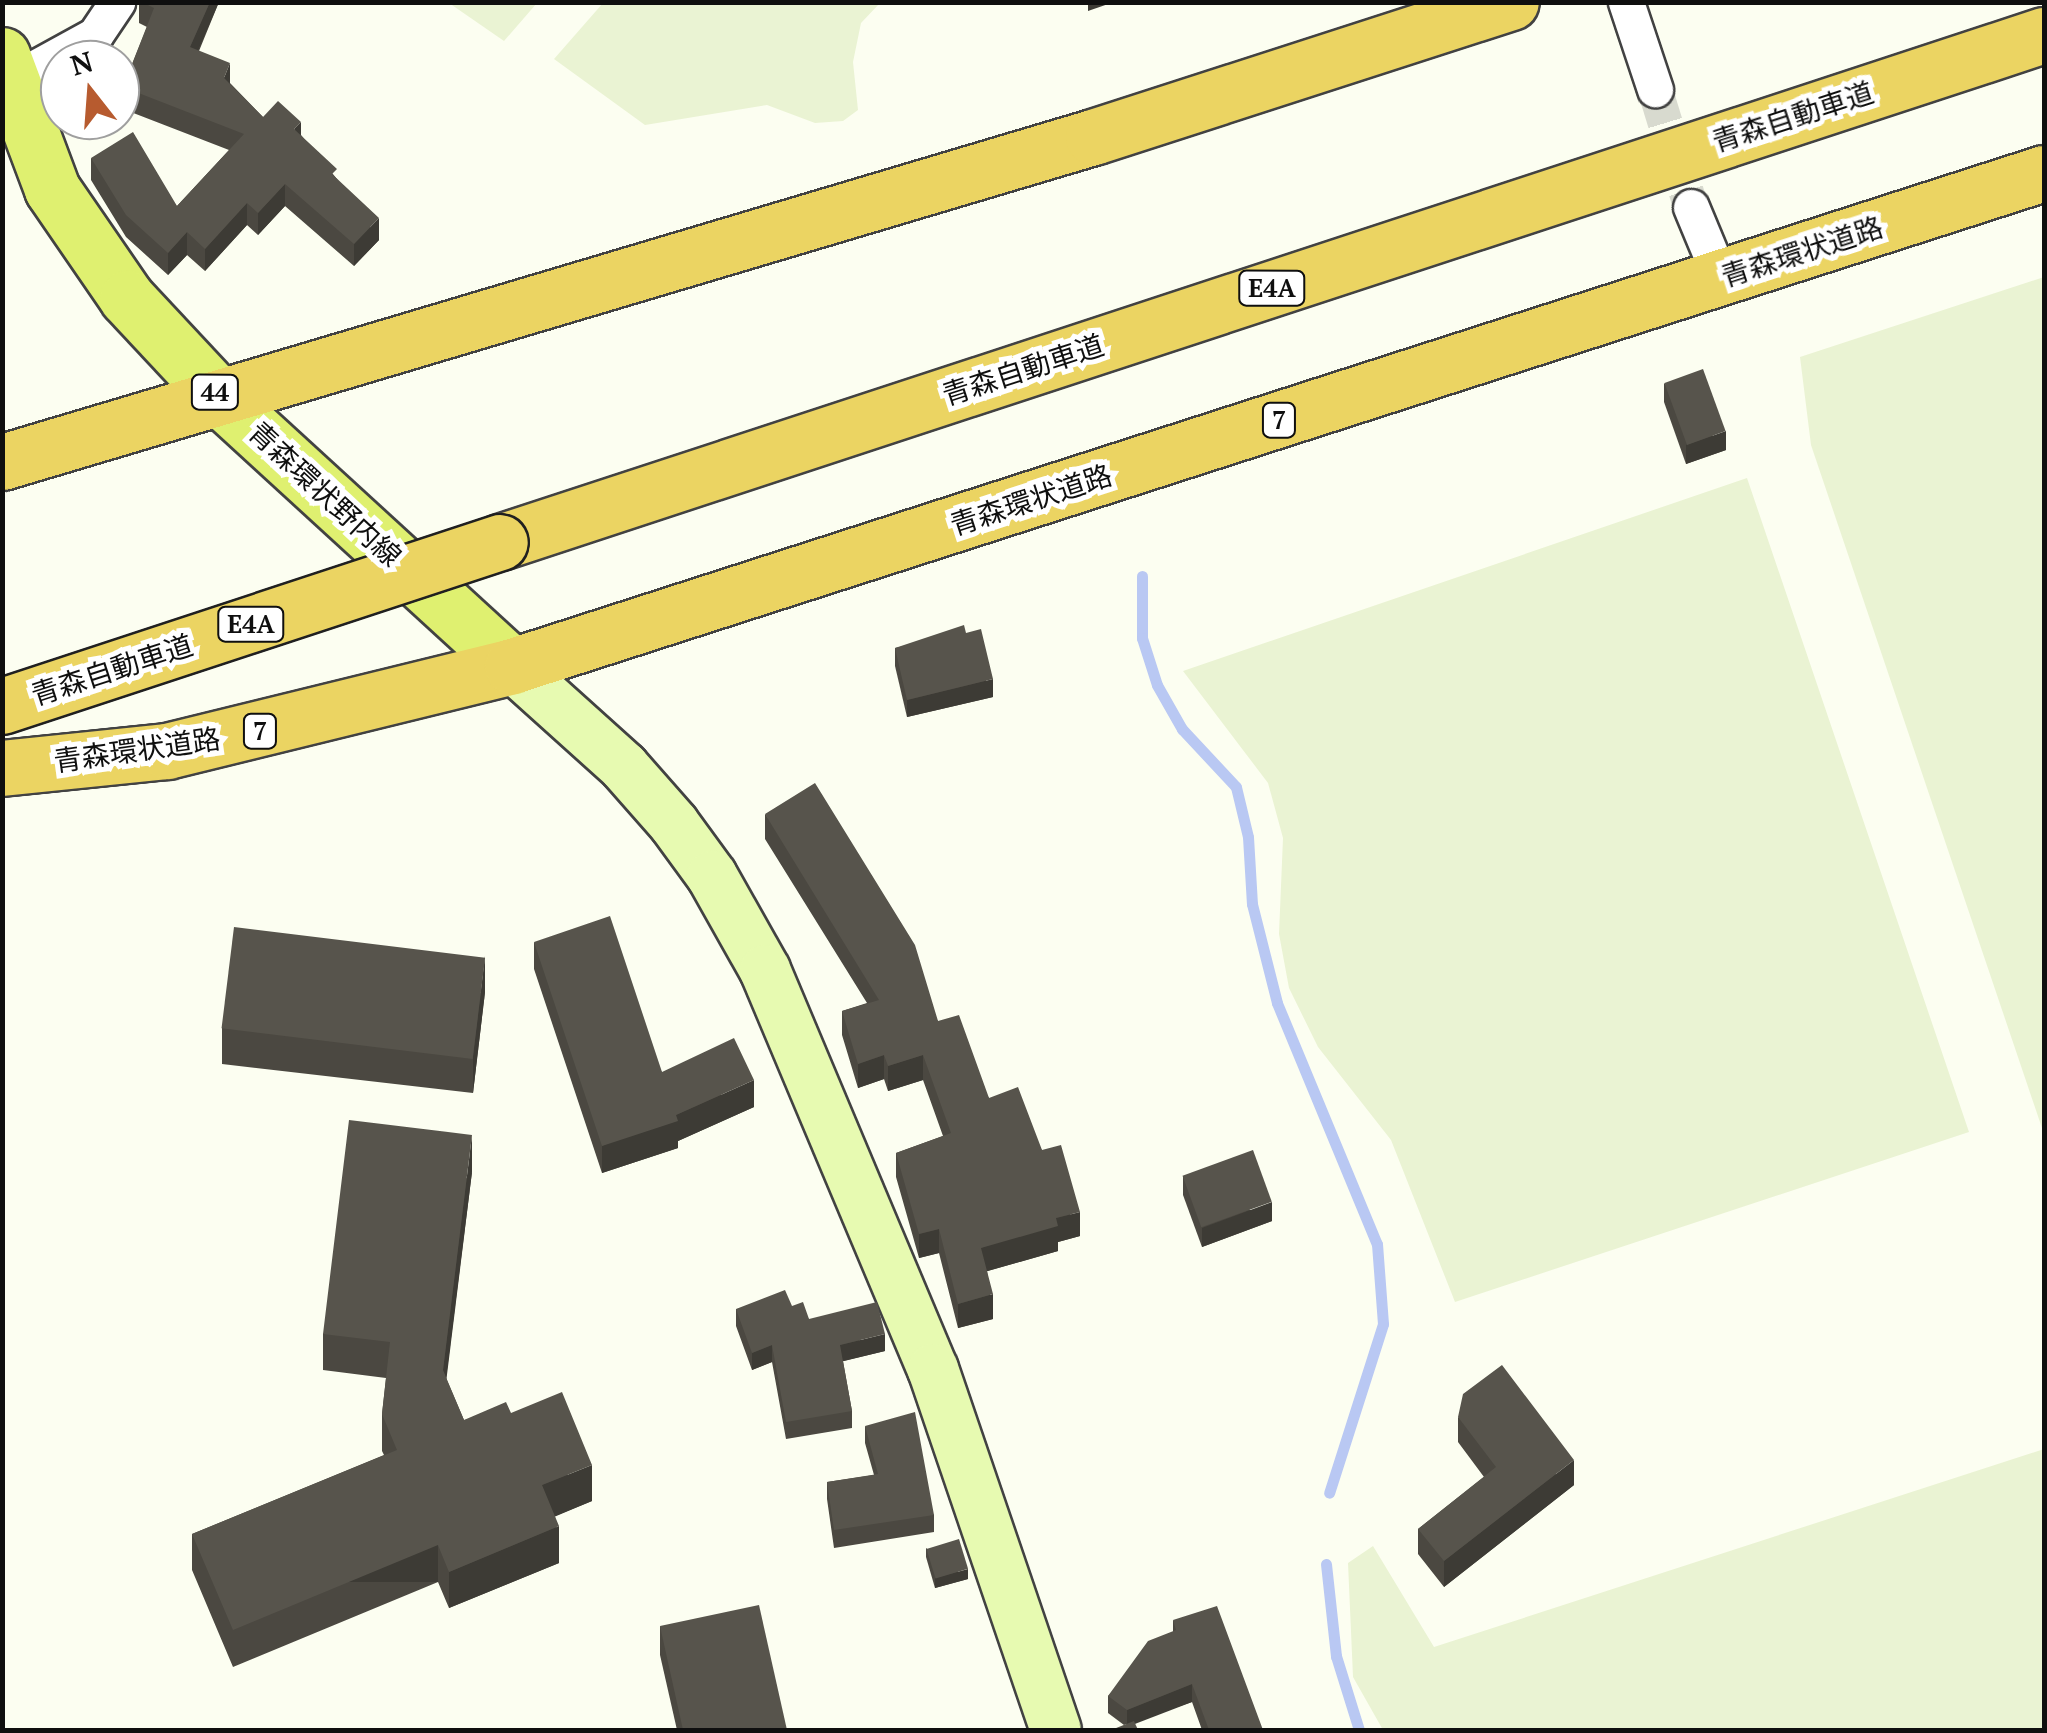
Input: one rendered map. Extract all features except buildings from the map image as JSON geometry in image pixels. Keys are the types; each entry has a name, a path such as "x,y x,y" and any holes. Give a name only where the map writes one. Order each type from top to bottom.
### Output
{"highway":[{"path":"2,462 222,400 1093,137 1512,2"},
{"name":"青森自動車道","path":"2,706 2044,34"},
{"name":"青森環状道路","path":"2,768 167,752 512,666 2044,173"}],"main road":[{"name":"青森環状野内線","path":"6,68 52,189 78,234 127,298 222,400 512,666"}],"street":[{"path":"6,68 95,35 117,2"},
{"path":"1626,2 1654,89"},
{"path":"1692,206 1721,278"},
{"path":"512,666 624,767 674,824 712,876 765,970 934,1369 1056,1730"}],"green space":[{"path":"603,2 880,3 861,23 853,62 858,110 843,121 815,123 767,105 645,125 554,59"},
{"path":"449,3 537,3 504,41"},
{"path":"2044,277 2044,1134 1811,445 1800,357"},
{"path":"1747,478 1969,1132 1455,1302 1391,1140 1318,1047 1289,988 1279,934 1283,838 1268,783 1183,671"},
{"path":"2044,1449 2044,1730 1383,1730 1353,1677 1348,1563 1373,1546 1434,1647"}],"waterway":[{"path":"1142,576 1142,638 1157,685 1182,729 1236,787 1248,837 1252,904 1277,1003 1377,1244 1383,1324 1329,1493"},
{"path":"1326,1564 1336,1656 1359,1730"}],"tunnel":[{"path":"1655,89 1691,207"}]}
